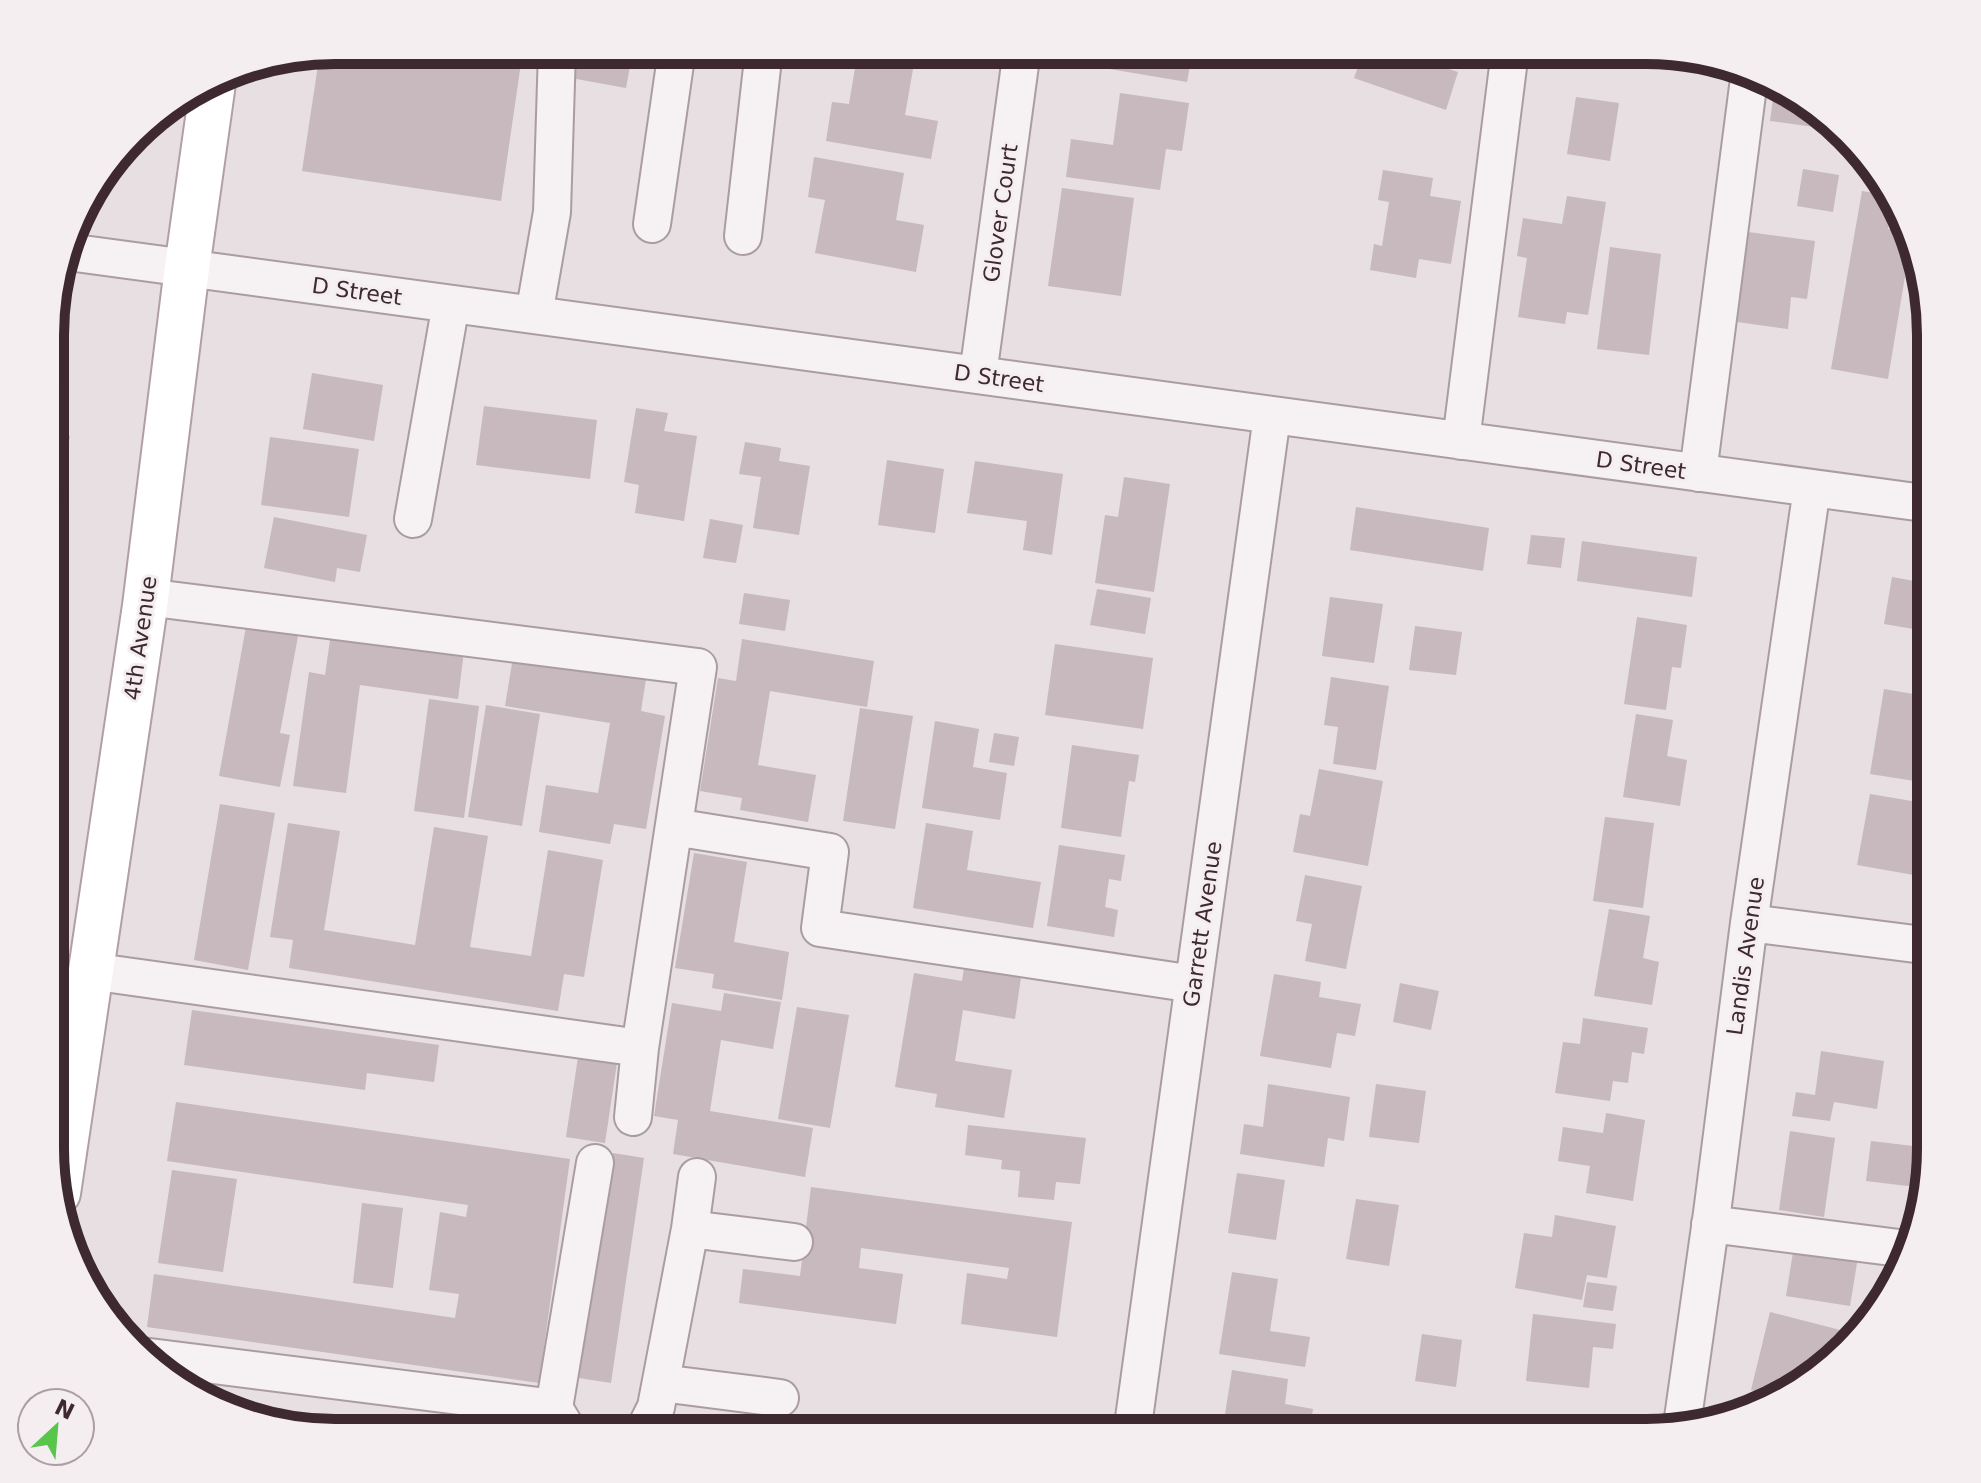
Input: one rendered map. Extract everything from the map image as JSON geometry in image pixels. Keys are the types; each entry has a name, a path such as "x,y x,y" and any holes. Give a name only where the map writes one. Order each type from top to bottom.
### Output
{"main road":[{"name":"4th Avenue","path":"65,1115 76,991 146,597 211,94"}],"street":[{"path":"534,315 552,212 557,65"},
{"path":"652,224 675,65"},
{"path":"743,236 762,65"},
{"name":"Glover Court","path":"978,375 1020,65"},
{"path":"1461,441 1508,65"},
{"path":"1698,473 1748,84"},
{"name":"D Street","path":"76,253 1917,502"},
{"path":"413,519 451,304"},
{"name":"Garrett Avenue","path":"1134,1419 1272,416"},
{"name":"Landis Avenue","path":"1683,1417 1749,923 1812,488"},
{"path":"146,597 698,667 640,1048 633,1117"},
{"path":"674,827 830,852 820,928 1194,984"},
{"path":"1749,923 1916,944"},
{"path":"76,991 640,1048"},
{"path":"562,1418 595,1163"},
{"path":"650,1418 661,1383 697,1177"},
{"path":"1710,1224 1898,1248"},
{"path":"690,1229 794,1242"},
{"path":"166,1360 550,1418"},
{"path":"661,1383 780,1398"}],"building":[{"path":"318,65 521,65 501,201 302,171"},
{"path":"562,65 630,65 626,88 560,76"},
{"path":"856,65 914,65 905,115 938,121 931,159 826,141 832,102 849,104"},
{"path":"1086,65 1190,65 1187,82"},
{"path":"1359,65 1436,65 1458,72 1446,110 1354,78"},
{"path":"1120,93 1189,103 1182,151 1166,149 1160,190 1066,177 1071,139 1113,145"},
{"path":"1773,96 1821,128 1770,121"},
{"path":"1576,97 1619,103 1610,161 1567,154"},
{"path":"814,157 904,173 896,220 924,225 916,272 815,253 825,200 808,197"},
{"path":"1803,169 1839,175 1833,212 1797,206"},
{"path":"1383,170 1433,178 1430,196 1461,201 1451,264 1419,259 1416,278 1370,270 1374,244 1382,246 1389,202 1378,200"},
{"path":"1062,188 1134,198 1121,296 1048,286"},
{"path":"1862,191 1877,193 1890,218 1888,229 1896,230 1907,264 1888,379 1831,369"},
{"path":"1567,196 1606,202 1588,315 1567,312 1565,324 1518,317 1527,258 1517,256 1523,218 1562,224"},
{"path":"1748,232 1815,241 1807,299 1791,297 1788,329 1737,322"},
{"path":"1610,247 1661,254 1649,355 1597,349"},
{"path":"312,373 383,385 374,441 303,429"},
{"path":"484,406 597,420 590,479 476,465"},
{"path":"636,408 668,413 664,431 697,436 684,521 635,513 639,485 624,482"},
{"path":"64,435 70,436 64,469"},
{"path":"270,437 359,449 349,517 261,505"},
{"path":"745,442 781,448 779,461 810,466 799,535 753,528 761,477 739,474"},
{"path":"887,460 944,469 935,533 878,525"},
{"path":"975,461 1063,474 1052,555 1023,550 1027,521 967,513"},
{"path":"1124,477 1170,484 1154,592 1095,583 1105,515 1118,517"},
{"path":"1356,507 1489,528 1483,571 1350,550"},
{"path":"274,517 367,535 360,572 337,568 335,582 264,568"},
{"path":"710,519 743,525 736,563 703,558"},
{"path":"1531,535 1565,538 1561,568 1527,564"},
{"path":"1582,541 1697,557 1692,597 1577,581"},
{"path":"1892,577 1917,581 1917,630 1884,624"},
{"path":"1097,589 1151,598 1145,634 1090,625"},
{"path":"744,593 790,600 785,631 739,624"},
{"path":"1330,597 1383,604 1374,663 1322,656"},
{"path":"1637,617 1687,625 1681,668 1672,667 1666,710 1624,704"},
{"path":"247,621 299,631 280,733 290,735 280,787 219,776"},
{"path":"1415,626 1462,632 1456,675 1409,670"},
{"path":"331,633 464,651 458,699 360,685 346,793 293,786 309,672 325,675"},
{"path":"742,639 874,661 867,707 770,691 758,765 816,775 808,822 740,810 742,798 700,791 718,678 736,681"},
{"path":"1055,644 1153,658 1143,729 1045,715"},
{"path":"513,657 646,679 641,711 665,716 646,829 614,824 610,844 539,832 546,785 598,793 610,723 505,706"},
{"path":"1331,677 1389,686 1376,770 1333,764 1338,727 1324,725"},
{"path":"1884,689 1917,695 1916,781 1870,774"},
{"path":"429,699 479,706 464,818 414,811"},
{"path":"486,705 540,714 522,826 468,817"},
{"path":"860,708 913,716 895,829 843,821"},
{"path":"1636,714 1673,720 1667,756 1687,760 1680,806 1623,797"},
{"path":"935,721 979,729 973,767 1007,773 1000,820 922,808"},
{"path":"994,733 1019,737 1014,766 989,762"},
{"path":"1072,745 1139,755 1135,782 1129,781 1121,837 1061,828"},
{"path":"1319,769 1383,781 1368,866 1293,852 1300,814 1310,816"},
{"path":"1870,794 1916,802 1916,875 1857,865"},
{"path":"220,804 275,813 248,970 194,960"},
{"path":"1605,817 1654,823 1643,908 1593,901"},
{"path":"288,823 340,831 324,930 415,945 434,827 488,836 470,947 531,956 548,850 603,860 584,977 564,974 558,1011 289,968 293,940 270,937"},
{"path":"926,823 973,831 967,870 1041,882 1033,928 913,908"},
{"path":"1059,845 1125,855 1121,881 1109,879 1105,907 1118,910 1114,937 1047,926"},
{"path":"694,853 747,862 734,942 789,952 782,1000 712,988 714,974 675,968"},
{"path":"1305,875 1362,886 1346,969 1305,961 1312,924 1296,921"},
{"path":"1609,909 1650,916 1643,958 1659,962 1652,1005 1594,996"},
{"path":"965,961 1022,970 1015,1019 963,1010 955,1061 1012,1070 1004,1118 935,1107 937,1094 895,1087 914,973 962,981"},
{"path":"1274,974 1321,982 1319,997 1361,1004 1355,1036 1337,1033 1331,1068 1260,1056"},
{"path":"1400,983 1439,991 1431,1030 1393,1022"},
{"path":"724,993 781,1002 773,1049 721,1040 710,1111 813,1128 805,1177 673,1154 678,1120 654,1116 672,1003 721,1011"},
{"path":"797,1007 849,1015 830,1128 778,1119"},
{"path":"192,1010 439,1045 434,1082 367,1073 365,1090 184,1065"},
{"path":"1583,1018 1648,1028 1644,1054 1632,1052 1628,1083 1613,1081 1610,1101 1555,1093 1563,1042 1580,1044"},
{"path":"1821,1051 1884,1061 1877,1109 1834,1102 1830,1121 1792,1116 1796,1092 1815,1095"},
{"path":"578,1057 617,1063 605,1143 566,1137"},
{"path":"1268,1084 1350,1097 1344,1141 1328,1138 1324,1167 1240,1154 1244,1124 1263,1127"},
{"path":"1376,1084 1426,1091 1419,1143 1369,1137"},
{"path":"176,1102 570,1159 539,1383 147,1327 154,1274 455,1318 459,1294 429,1290 440,1212 466,1217 468,1205 167,1161"},
{"path":"1606,1113 1645,1120 1633,1201 1586,1193 1590,1166 1558,1161 1563,1127 1603,1133"},
{"path":"968,1125 1086,1138 1080,1184 1056,1182 1054,1200 1018,1197 1020,1171 1001,1169 1002,1160 965,1155"},
{"path":"1790,1131 1835,1138 1824,1217 1779,1210"},
{"path":"1871,1141 1916,1146 1914,1187 1866,1181"},
{"path":"613,1153 644,1158 611,1383 579,1378"},
{"path":"172,1170 237,1179 223,1272 158,1263"},
{"path":"1237,1173 1285,1180 1276,1240 1228,1233"},
{"path":"811,1187 1072,1222 1057,1337 961,1324 967,1273 1007,1279 1009,1268 861,1248 859,1268 903,1274 896,1324 739,1303 743,1269 800,1276"},
{"path":"1356,1199 1399,1205 1389,1266 1346,1259"},
{"path":"362,1203 403,1208 393,1288 353,1283"},
{"path":"1555,1215 1616,1226 1607,1278 1587,1275 1582,1300 1515,1288 1524,1233 1552,1237"},
{"path":"1794,1246 1858,1257 1850,1306 1786,1296"},
{"path":"1232,1272 1278,1279 1270,1331 1310,1337 1305,1367 1219,1354"},
{"path":"1587,1282 1617,1286 1613,1311 1583,1307"},
{"path":"1770,1312 1846,1331 1825,1352 1782,1383 1762,1393 1751,1390"},
{"path":"1533,1314 1616,1324 1613,1349 1593,1347 1589,1388 1526,1381"},
{"path":"1422,1334 1462,1340 1456,1387 1415,1381"},
{"path":"1232,1370 1288,1379 1285,1404 1313,1409 1311,1419 1224,1419"},
{"path":"242,1403 285,1409 282,1414"}]}
